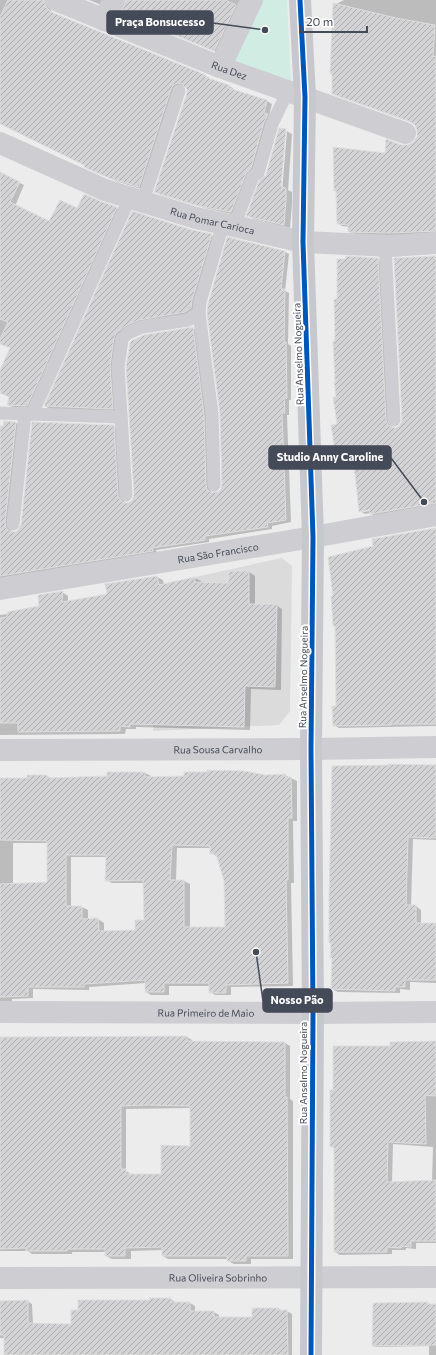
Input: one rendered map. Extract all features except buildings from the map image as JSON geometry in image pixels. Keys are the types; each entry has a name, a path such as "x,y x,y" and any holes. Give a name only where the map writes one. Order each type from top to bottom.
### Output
{"main road":[{"name":"Rua Anselmo Nogueira","path":"300,0 296,94 303,242 313,537 311,749 313,1013 311,1355"}],"street":[{"name":"Rua Dez","path":"56,0 220,67 405,133"},
{"path":"104,20 114,0"},
{"path":"220,67 252,0"},
{"name":"Rua Pomar Carioca","path":"0,143 106,190 196,218 303,242 385,246 436,243"},
{"name":"Rua São Francisco","path":"0,589 436,515"},
{"name":"Rua Sousa Carvalho","path":"0,750 436,747"},
{"name":"Rua Primeiro de Maio","path":"0,1012 436,1012"},
{"name":"Rua Oliveira Sobrinho","path":"0,1278 436,1277"}],"lane":[{"path":"13,524 29,414 136,199 179,92"},
{"path":"214,485 212,414 199,313 200,302 228,225 253,176 258,173 272,124 296,94"},
{"path":"385,246 394,420"},
{"path":"126,495 118,367 122,340 128,333 142,326 188,320 199,313"},
{"path":"0,413 121,417"}],"shaded area":[{"path":"282,558 292,566 290,711 279,725 153,731 153,586"}],"green space":[{"path":"258,0 287,0 291,83 227,61"}],"cycle path":[{"path":"300,0 305,97 303,242 313,537 311,749 313,1013 311,1355"}],"place":[{"name":"Praça Bonsucesso","path":"265,30"},
{"name":"Studio Anny Caroline","path":"424,502"},
{"name":"Nosso Pão","path":"256,952"}]}
